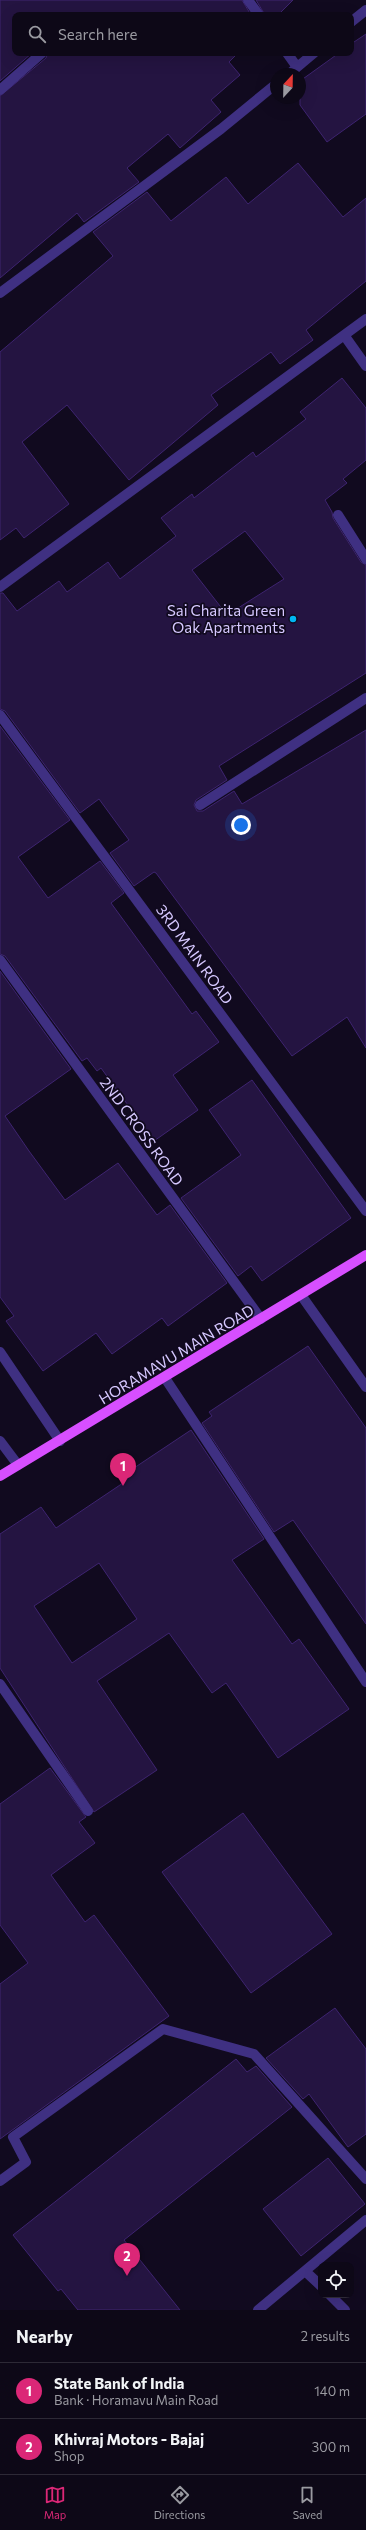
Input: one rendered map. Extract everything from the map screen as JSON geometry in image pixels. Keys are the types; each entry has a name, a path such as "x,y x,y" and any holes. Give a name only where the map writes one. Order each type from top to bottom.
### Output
{"main road":[{"name":"HORAMAVU MAIN ROAD","path":"0,1476 366,1256"}],"street":[{"path":"248,0 257,12"},
{"path":"354,20 366,10"},
{"path":"0,90 39,56"},
{"path":"289,56 297,67 310,56"},
{"path":"0,293 221,130 270,89"},
{"path":"0,586 366,319"},
{"path":"344,335 366,366"},
{"path":"338,515 366,559"},
{"path":"200,805 366,698"},
{"name":"3RD MAIN ROAD","path":"0,716 366,1211"},
{"name":"2ND CROSS ROAD","path":"0,960 261,1319"},
{"path":"301,1295 366,1387"},
{"path":"0,1352 60,1441"},
{"path":"165,1378 366,1682"},
{"path":"0,1441 18,1465"},
{"path":"0,1684 88,1811"},
{"path":"0,2181 26,2162 13,2137 163,2029 254,2054 366,2179"},
{"path":"258,2310 366,2220"},
{"path":"305,2270 318,2283"},
{"path":"333,2298 345,2310"}],"building":[{"path":"0,0 242,0 249,12 12,12 12,56 29,56 0,81"},
{"path":"256,0 293,0 281,12 263,12"},
{"path":"366,34 366,114 327,142 300,105 306,104 306,77 335,56 354,56 354,42"},
{"path":"47,56 235,56 229,62 240,75 211,100 221,112 180,148 168,134 127,168 139,182 84,222 77,213 0,278 0,96"},
{"path":"298,163 343,217 366,198 366,281 306,330 313,340 280,364 271,352 211,395 218,405 129,480 67,405 22,442 69,504 24,538 16,528 0,540 0,352 113,256 93,232 147,192 171,221 226,177 248,204"},
{"path":"342,378 366,408 366,460 343,479 347,483 325,500 332,512 333,518 361,562 366,565 366,673 219,766 227,780 196,800 194,805 197,811 203,811 234,791 242,804 366,730 366,1048 347,1017 292,1056 156,873 154,872 134,886 110,853 129,840 99,799 80,813 5,711 0,709 0,593 3,593 17,611 59,581 67,592 108,562 120,579 176,536 161,518 192,494 194,498 253,452 256,457 306,419 300,412","holes":["245,531 284,579 227,615 192,570"]},
{"path":"0,726 70,820 18,857 48,898 100,861 124,893 111,903 192,1014 196,1011 219,1042 173,1075 198,1110 154,1141 101,1068 97,1071 87,1058 82,1061 5,956 0,954"},
{"path":"0,971 71,1069 5,1116 29,1151 65,1200 118,1163 157,1215 170,1205 227,1283 168,1326 162,1318 112,1354 96,1333 43,1371 6,1321 14,1316 0,1297"},
{"path":"252,1080 351,1218 262,1281 251,1266 238,1276 181,1198 241,1155 209,1110"},
{"path":"308,1346 366,1428 366,1624 293,1520 274,1532 202,1423 212,1416 209,1412"},
{"path":"191,1430 264,1539 232,1560 292,1644 299,1639 349,1709 278,1758 226,1683 212,1693 169,1633 97,1681 157,1770 94,1812 0,1668 0,1534 41,1507 56,1528 123,1483 119,1478","holes":["99,1563 137,1619 72,1663 34,1606"]},
{"path":"50,1768 86,1817 79,1822 95,1843 51,1875 85,1922 94,1915 169,2016 0,2139 0,1984 28,1963 0,1925 0,1804"},
{"path":"243,1813 332,1934 251,1993 162,1872"},
{"path":"335,2008 366,2049 366,2134 348,2147 309,2094 303,2099 266,2058"},
{"path":"236,2059 247,2072 256,2066 292,2107 124,2240 180,2310 78,2310 61,2289 58,2291 13,2235"},
{"path":"328,2158 365,2204 301,2256 263,2209"}],"place":[{"name":"Sai Charita Green Oak Apartments","path":"293,619"},
{"name":"State Bank of India","path":"123,1486"},
{"name":"Khivraj Motors - Bajaj","path":"127,2276"}]}
